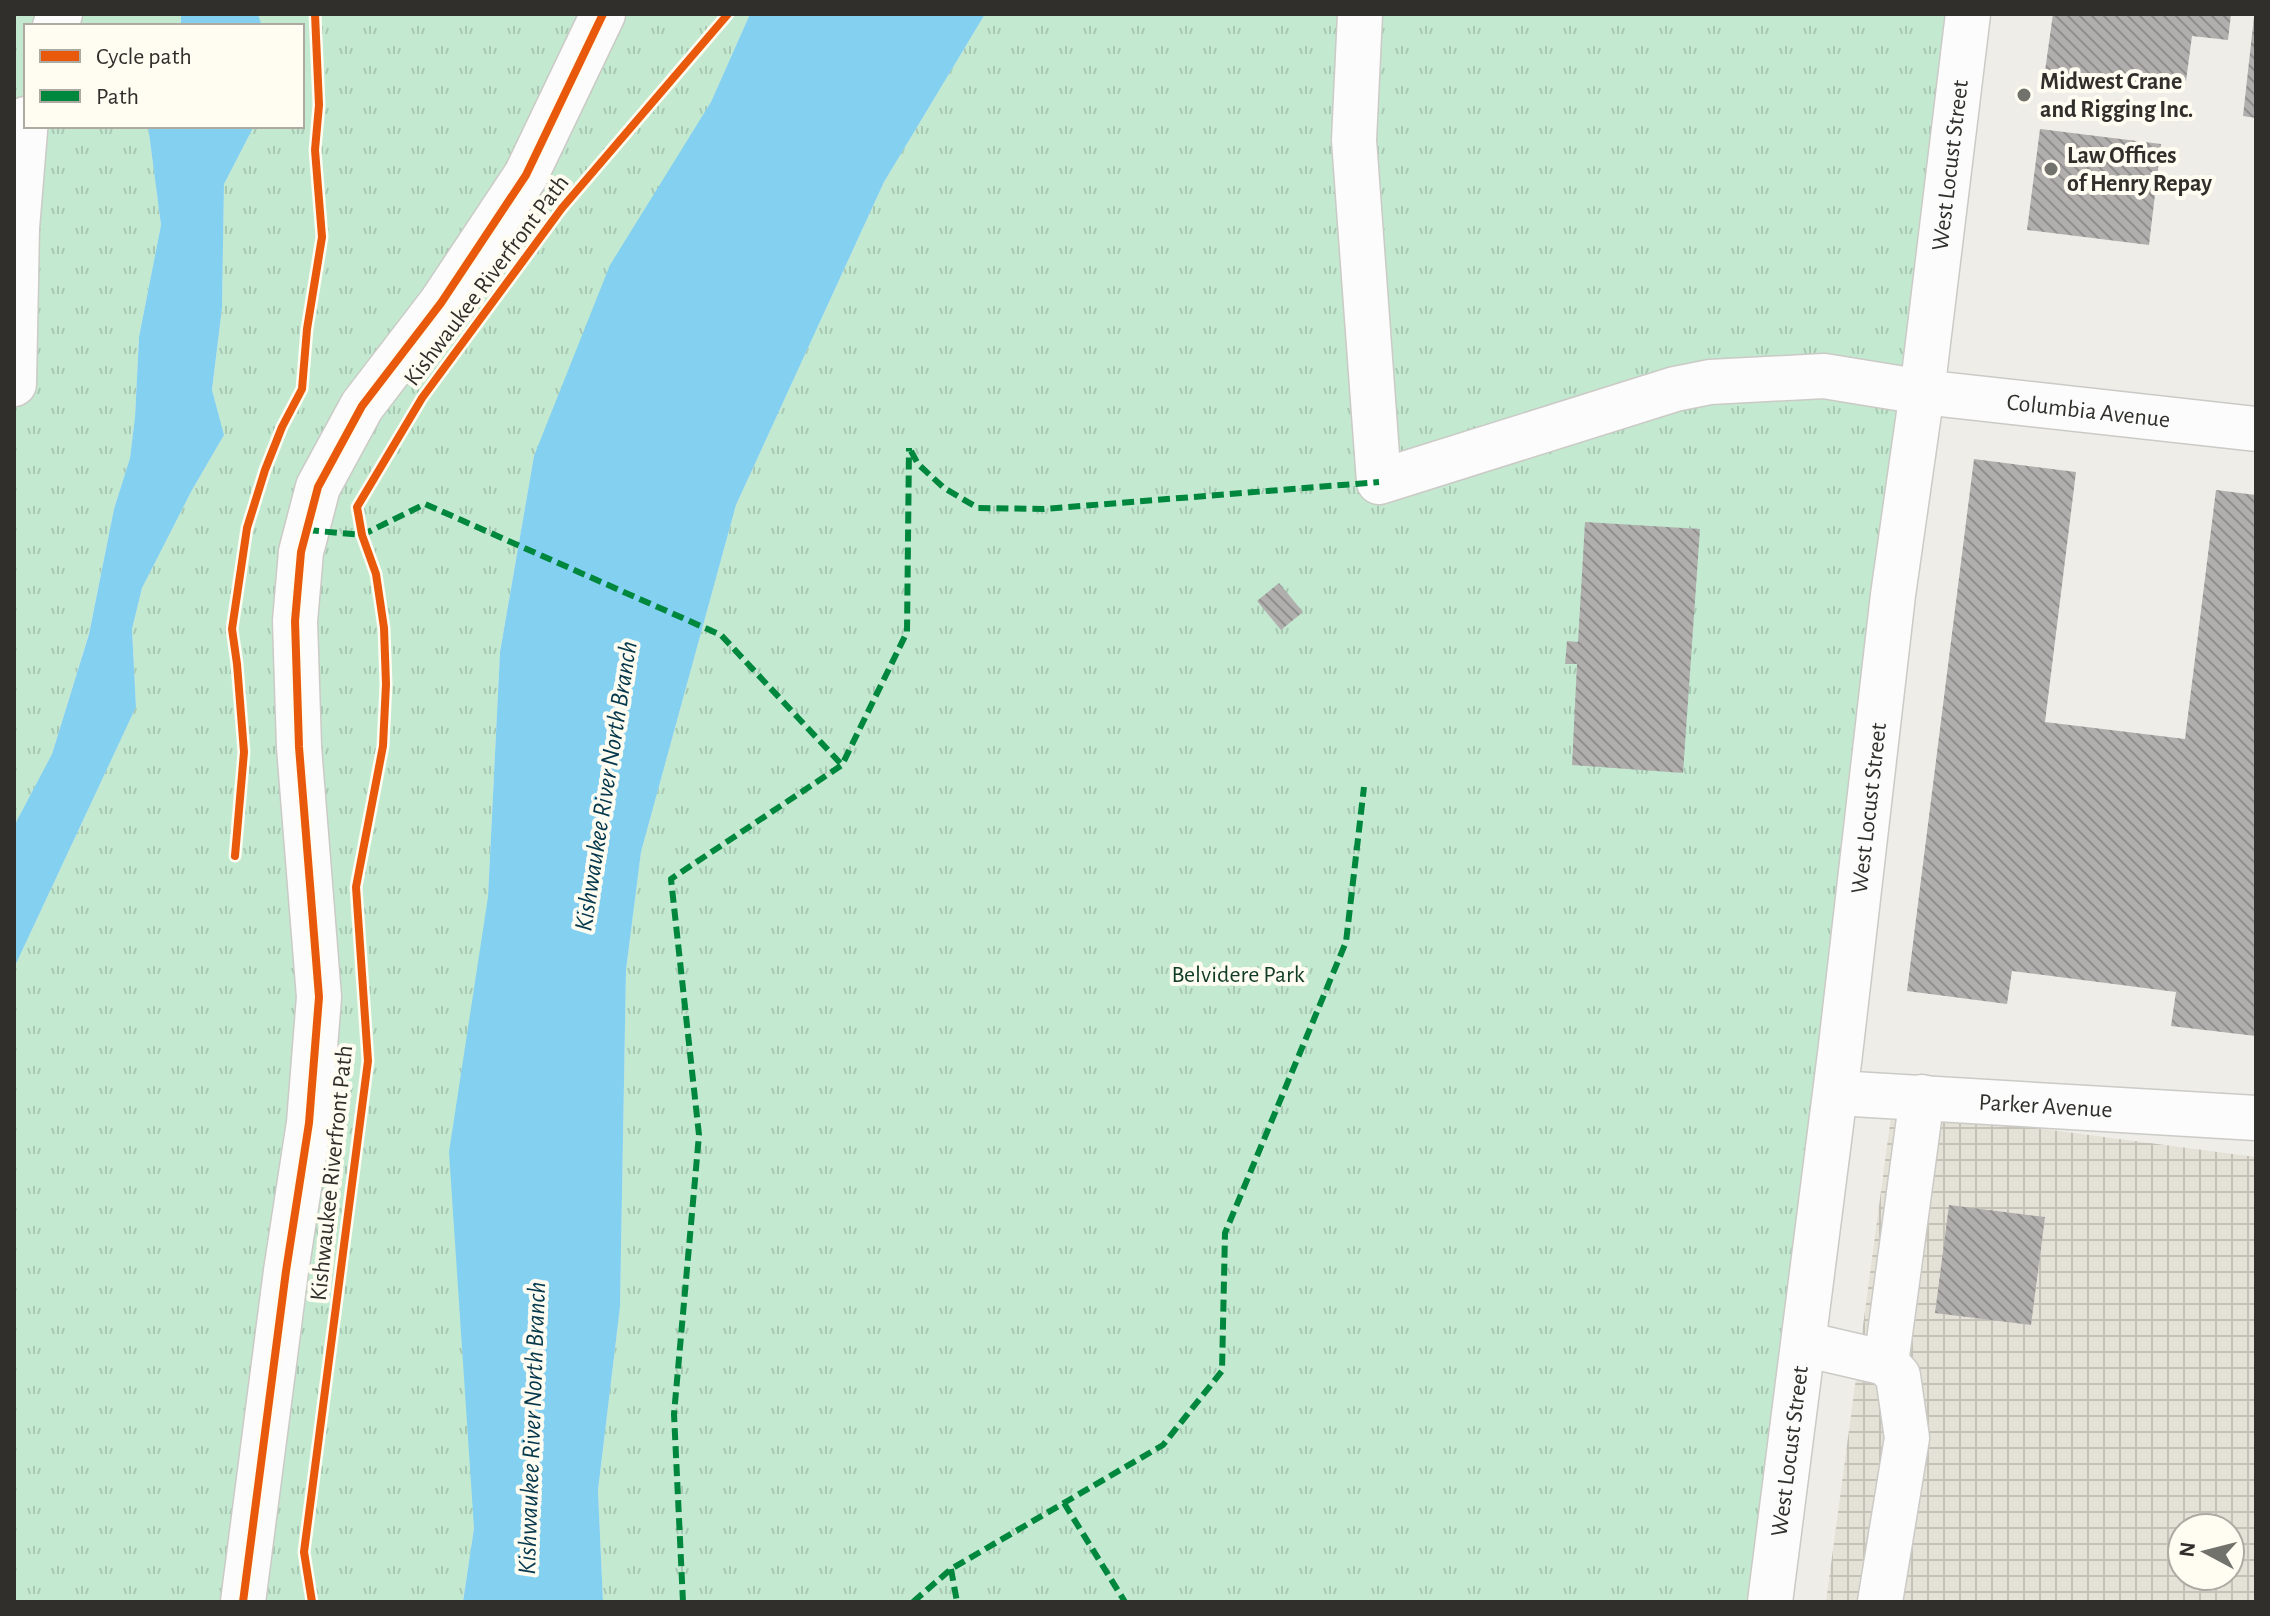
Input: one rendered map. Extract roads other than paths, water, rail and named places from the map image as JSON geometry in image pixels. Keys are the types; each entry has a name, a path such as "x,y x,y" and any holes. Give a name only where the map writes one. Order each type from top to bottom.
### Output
{"street":[{"path":"243,1602 284,1286 309,1123 319,997 299,747 295,621 301,552 318,487 362,406 441,303 526,175 603,14"},
{"name":"Columbia Avenue","path":"1360,14 1354,140 1379,482 1675,389 1710,382 1824,376 1922,392 2256,429"},
{"name":"West Locust Street","path":"1770,1602 1836,1093 1893,595 1922,392 1968,14"},
{"path":"14,384 17,228 25,128"},
{"name":"Parker Avenue","path":"1836,1093 2256,1118"},
{"path":"1886,1363 1922,1097"},
{"path":"1804,1344 1886,1363 1898,1376 1907,1438 1880,1602"}],"water":[{"path":"181,14 258,14 261,24 181,24"},
{"name":"Kishwaukee River North Branch","path":"750,14 985,14 884,182 736,505 641,852 626,970 620,1307 598,1490 603,1602 463,1602 474,1528 449,1152 488,897 500,652 534,456 610,265 711,102"},
{"path":"148,128 253,128 224,184 222,308 212,390 224,435 142,588 132,629 136,707 14,968 14,826 52,754 89,634 114,509 130,458 139,337 161,225"}],"place":[{"name":"Midwest Crane and Rigging Inc.","path":"2024,95"},
{"name":"Law Offices of Henry Repay","path":"2051,169"}],"park label":[{"name":"Belvidere Park","path":"1238,974"}]}
